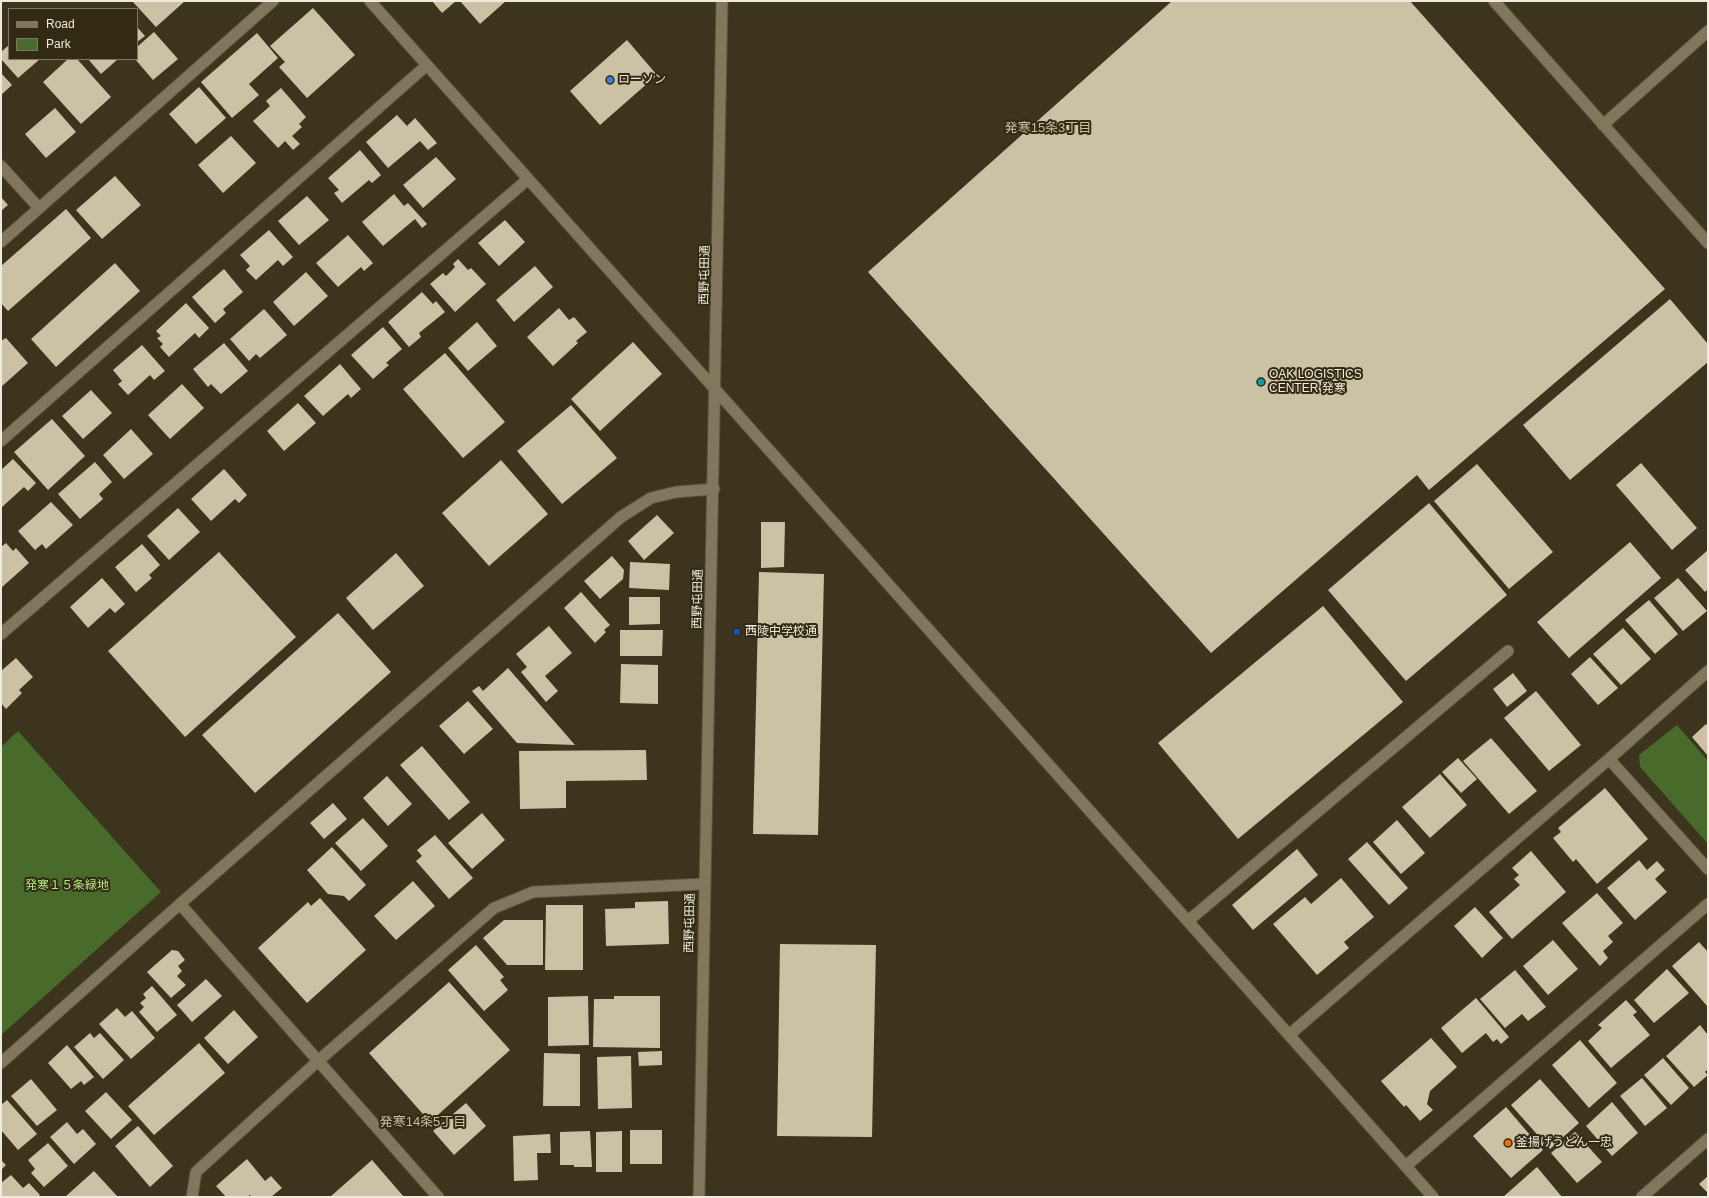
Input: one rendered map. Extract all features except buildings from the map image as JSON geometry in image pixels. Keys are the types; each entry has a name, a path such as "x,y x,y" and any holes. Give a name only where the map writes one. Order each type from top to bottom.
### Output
{"street":[{"path":"1,242 273,1"},
{"path":"370,1 1433,1197"},
{"name":"西野屯田通","path":"699,1197 704,884 714,489 722,1"},
{"path":"1494,1 1708,243"},
{"path":"1604,125 1708,31"},
{"path":"1,441 427,65"},
{"path":"1,166 39,208"},
{"path":"1,633 528,179"},
{"path":"1,1064 180,904 621,517 651,498 676,492 714,489"},
{"path":"1188,921 1508,651"},
{"path":"1289,1035 1609,759 1708,671"},
{"path":"1609,759 1708,869"},
{"path":"192,1197 196,1172 318,1061 494,908 533,892 704,884"},
{"path":"180,904 438,1197"},
{"path":"1406,1166 1708,904"},
{"path":"1642,1197 1708,1139"}],"green space":[{"path":"1677,725 1708,761 1708,844 1640,767 1639,755"},
{"name":"発寒１５条緑地","path":"18,731 161,892 1,1035 1,747"}],"place":[{"name":"ローソン","path":"610,80"},
{"name":"OAK LOGISTICS CENTER 発寒","path":"1261,382"},
{"name":"西陵中学校通","path":"737,632"},
{"name":"釜揚げうどん一忠","path":"1508,1143"}],"district":[{"name":"発寒15条3丁目","path":"1048,128"},
{"name":"発寒14条5丁目","path":"423,1122"}]}
